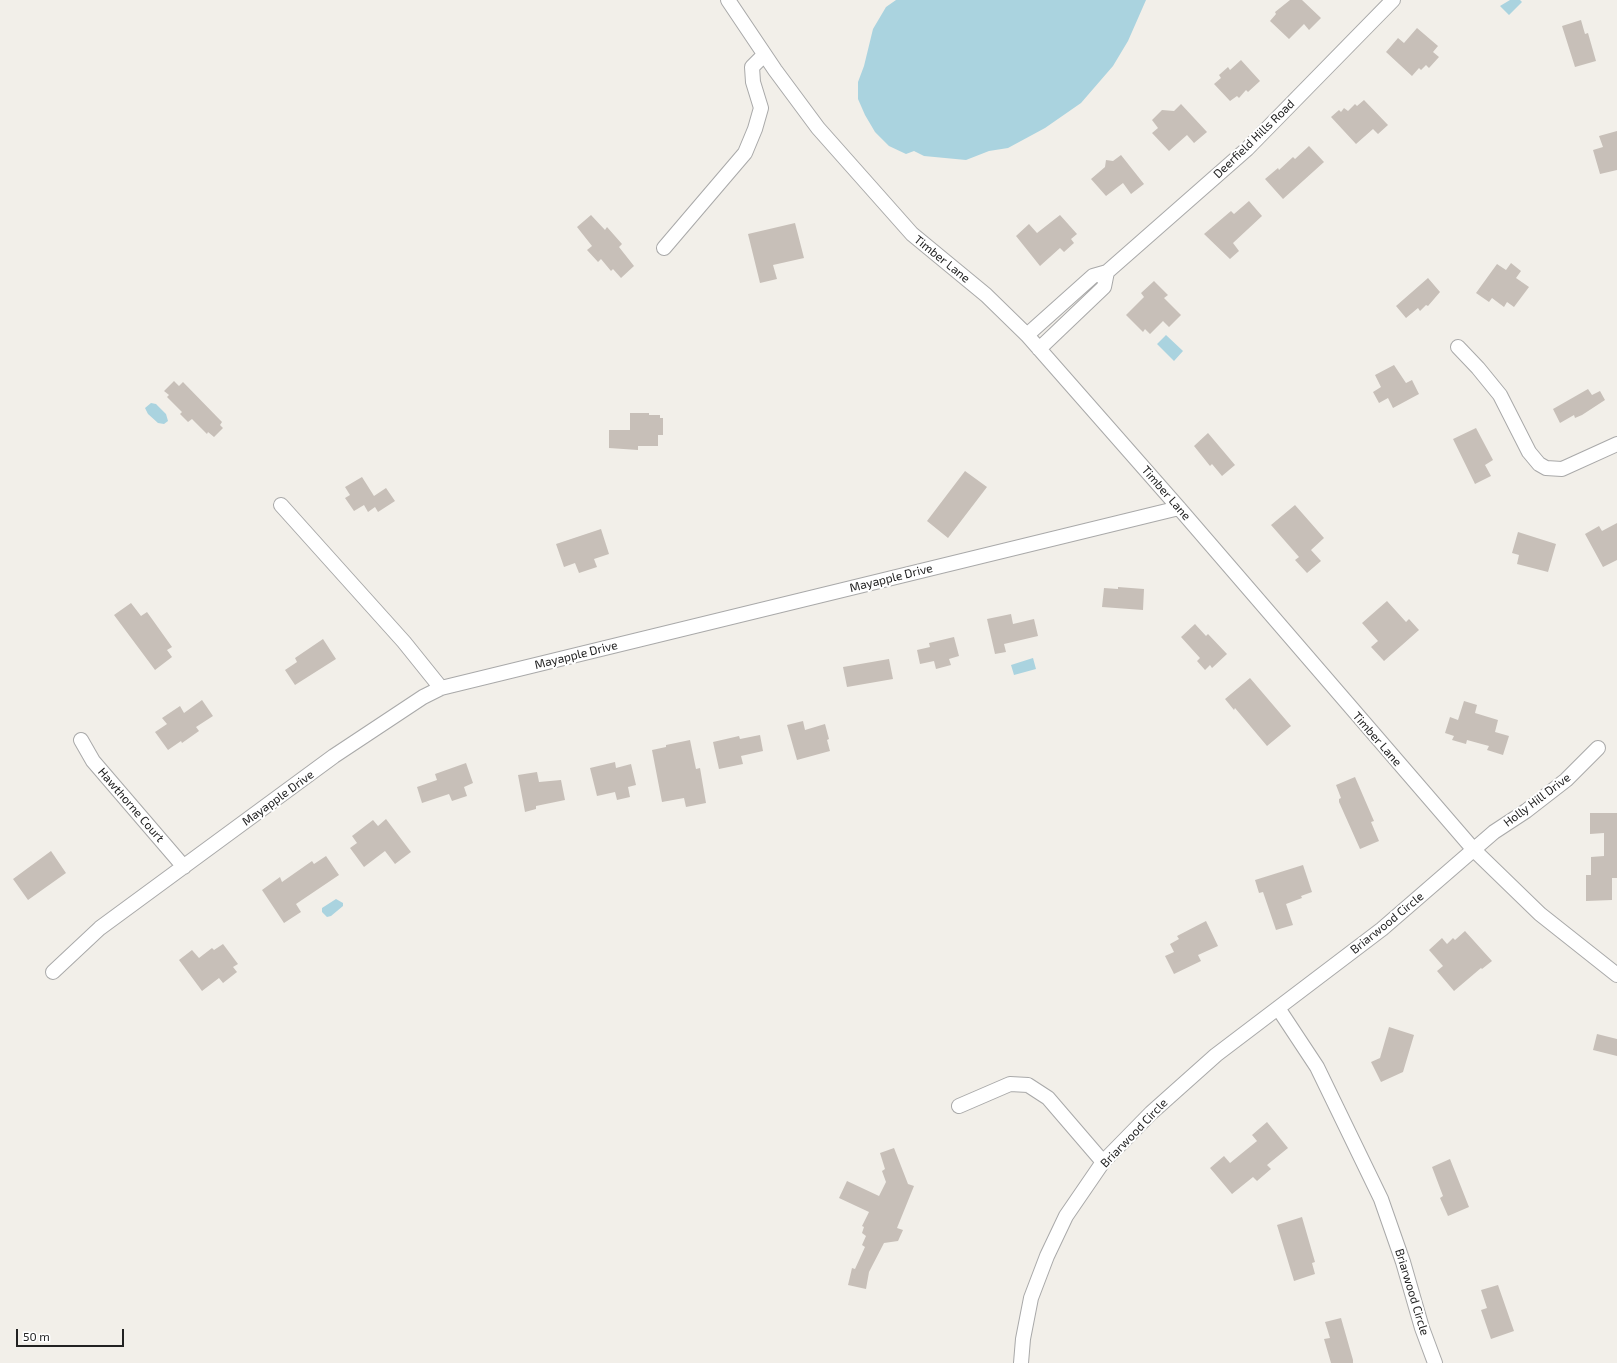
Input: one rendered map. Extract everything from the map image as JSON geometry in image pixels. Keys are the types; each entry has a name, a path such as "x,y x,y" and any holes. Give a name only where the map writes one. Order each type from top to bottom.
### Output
{"street":[{"name":"Timber Lane","path":"728,0 764,55 818,128 912,234 986,295 1027,335 1179,508 1474,850 1540,914 1617,975"},
{"name":"Deerfield Hills Road","path":"1027,335 1093,276 1107,272 1247,148 1394,0"},
{"path":"664,248 745,153 756,129 761,108 753,82 752,67 764,55"},
{"name":"Deerfield Hills Road","path":"1039,349 1104,286 1107,272"},
{"path":"1458,347 1478,368 1500,395 1529,452 1542,466 1554,470 1562,469 1617,444"},
{"path":"281,505 404,642 441,688"},
{"name":"Mayapple Drive","path":"53,972 100,928 334,756 423,697 441,688 1179,508"},
{"name":"Hawthorne Court","path":"81,740 93,761 184,867"},
{"name":"Holly Hill Drive","path":"1474,850 1494,832 1526,811 1566,780 1598,748"},
{"name":"Briarwood Circle","path":"1021,1363 1023,1339 1031,1298 1047,1256 1066,1216 1103,1162 1151,1112 1210,1060 1382,929 1474,850"},
{"name":"Briarwood Circle","path":"1278,1008 1316,1068 1381,1199 1403,1262 1422,1328 1435,1363"},
{"path":"959,1106 1010,1084 1028,1085 1048,1098 1103,1162"}],"water":[{"path":"896,0 1146,0 1128,41 1113,66 1081,103 1045,128 1008,148 989,151 966,160 924,156 914,151 906,154 889,146 875,132 858,99 858,82 864,66 873,29 886,7"},
{"path":"1510,0 1520,0 1522,2 1509,15 1500,6"},
{"path":"1166,335 1183,351 1174,361 1157,344"},
{"path":"151,403 156,404 166,414 168,421 164,424 158,423 148,414 145,408"},
{"path":"1033,658 1036,669 1014,675 1011,665"},
{"path":"336,899 343,903 343,906 331,916 327,917 322,912 322,908"}],"building":[{"path":"1290,0 1302,0 1321,18 1309,30 1304,24 1289,39 1270,21 1276,14 1275,12"},
{"path":"1581,20 1585,34 1588,33 1596,61 1575,67 1562,26"},
{"path":"1417,28 1438,46 1433,52 1439,57 1429,68 1426,65 1421,70 1419,68 1412,76 1386,52 1398,38 1404,43"},
{"path":"1241,60 1260,81 1248,92 1246,90 1239,98 1237,96 1230,101 1214,84 1221,78 1219,75 1228,67 1230,70"},
{"path":"1364,100 1388,125 1378,134 1373,129 1356,144 1331,117 1339,110 1341,112 1344,108 1348,111 1355,104 1357,106"},
{"path":"1181,104 1207,132 1194,143 1187,135 1169,151 1152,133 1158,128 1152,120 1162,110 1174,111"},
{"path":"1617,131 1617,170 1600,174 1593,150 1603,147 1599,136"},
{"path":"1309,146 1324,162 1283,199 1265,179 1278,168 1279,170 1293,157 1295,159"},
{"path":"1121,155 1144,184 1131,194 1123,183 1106,196 1091,179 1105,167 1106,160 1113,161"},
{"path":"1249,201 1262,216 1233,243 1239,251 1230,259 1204,234 1231,211 1234,214"},
{"path":"591,215 605,230 607,227 622,244 619,247 634,266 621,278 613,269 611,271 601,259 598,262 587,250 592,246 577,227"},
{"path":"1060,215 1077,234 1071,239 1074,243 1064,252 1060,248 1040,266 1016,236 1029,224 1037,233"},
{"path":"795,223 804,258 773,265 777,279 760,283 748,234"},
{"path":"1511,263 1521,271 1516,278 1529,287 1514,307 1507,302 1504,307 1492,298 1489,302 1476,293 1497,264 1506,270"},
{"path":"1428,278 1440,292 1428,306 1426,305 1420,311 1418,308 1406,318 1396,306"},
{"path":"1154,281 1168,295 1164,298 1181,315 1169,327 1163,321 1150,334 1145,329 1143,332 1126,315 1144,297 1141,293"},
{"path":"1394,365 1406,383 1412,380 1419,394 1393,408 1388,398 1379,403 1373,392 1381,387 1375,375"},
{"path":"174,381 179,386 183,382 222,422 220,425 223,428 214,437 208,432 207,434 192,419 188,422 180,414 182,412 167,397 169,395 164,391"},
{"path":"1588,389 1592,395 1600,391 1605,400 1582,415 1575,418 1574,415 1560,423 1553,409"},
{"path":"630,413 649,413 649,415 660,415 660,418 663,418 663,435 658,435 658,446 638,446 638,450 609,448 609,430 630,430"},
{"path":"1476,428 1493,460 1485,465 1491,476 1475,484 1453,439"},
{"path":"1208,433 1235,465 1222,476 1212,464 1210,466 1194,446"},
{"path":"965,471 987,487 948,538 927,521"},
{"path":"362,477 374,496 386,488 395,501 378,512 375,507 368,512 364,505 354,511 345,498 350,495 345,487"},
{"path":"1295,505 1324,538 1311,550 1321,561 1307,573 1295,560 1299,557 1271,525"},
{"path":"1617,523 1617,560 1603,567 1585,534 1599,526 1602,531"},
{"path":"601,529 609,554 594,559 597,567 579,573 575,563 564,567 556,544"},
{"path":"1518,532 1556,544 1548,572 1517,564 1519,555 1512,553"},
{"path":"1118,587 1144,589 1143,610 1102,607 1104,588 1118,589"},
{"path":"1387,601 1406,622 1409,619 1419,630 1384,661 1371,647 1378,641 1362,623"},
{"path":"131,603 141,616 147,612 172,647 167,650 172,657 155,670 114,615"},
{"path":"1011,614 1013,624 1034,619 1038,636 1004,644 1006,652 995,654 987,619"},
{"path":"1195,624 1206,636 1208,634 1227,654 1212,668 1210,665 1205,670 1197,661 1200,658 1181,637"},
{"path":"954,637 959,656 949,659 951,665 936,669 934,661 920,664 917,650 930,647 929,643"},
{"path":"323,639 336,659 295,685 285,670 297,662 295,658"},
{"path":"889,659 893,679 847,687 843,667"},
{"path":"1250,678 1291,726 1267,746 1235,708 1234,710 1225,699"},
{"path":"202,700 213,716 196,727 199,731 182,743 181,741 168,750 155,732 167,724 162,718 180,706 184,713"},
{"path":"1464,701 1477,705 1475,713 1498,720 1495,732 1509,736 1503,755 1487,750 1489,746 1467,740 1466,744 1452,740 1454,736 1445,733 1450,717 1458,720"},
{"path":"803,721 805,730 825,724 829,739 827,740 830,751 797,760 787,725"},
{"path":"760,735 763,751 741,756 743,764 719,769 713,742 739,736 740,739"},
{"path":"690,740 696,769 700,768 706,803 686,807 684,798 662,802 652,750 666,747 666,745"},
{"path":"615,762 616,768 631,764 636,785 628,787 630,797 617,800 615,792 597,796 590,768"},
{"path":"466,763 473,783 464,787 467,796 452,801 449,794 422,803 417,787 437,780 435,774"},
{"path":"537,772 539,782 561,780 565,800 536,806 536,809 525,812 518,775"},
{"path":"1355,777 1374,821 1371,822 1379,841 1360,849 1339,802 1339,799 1341,798 1336,785"},
{"path":"1590,813 1617,813 1617,878 1612,878 1612,900 1586,901 1586,875 1591,875 1591,857 1604,856 1604,833 1590,834"},
{"path":"386,819 411,852 395,864 385,851 364,867 350,848 357,843 352,836 373,820 378,826"},
{"path":"51,851 66,873 28,900 13,879"},
{"path":"326,856 339,875 296,904 301,912 284,923 262,890 280,877 282,882 312,861 314,864"},
{"path":"1303,865 1312,892 1301,896 1302,898 1286,904 1293,925 1276,930 1263,892 1259,893 1255,880"},
{"path":"1206,921 1218,946 1198,955 1201,961 1174,974 1165,956 1174,952 1170,944 1179,939 1177,936"},
{"path":"1465,931 1492,961 1482,969 1481,968 1454,991 1437,971 1443,966 1429,950 1442,938 1447,944 1453,938 1455,940"},
{"path":"223,944 238,964 233,967 237,972 223,983 219,978 202,991 179,960 192,950 199,958 212,948 214,950"},
{"path":"1389,1027 1414,1035 1403,1072 1381,1082 1371,1062 1380,1058"},
{"path":"1597,1034 1617,1039 1617,1056 1593,1050"},
{"path":"1267,1122 1288,1148 1267,1165 1271,1169 1257,1181 1253,1177 1232,1194 1210,1168 1224,1156 1230,1163 1257,1141 1252,1135"},
{"path":"894,1148 908,1184 914,1186 897,1228 903,1230 898,1241 884,1243 869,1272 866,1289 848,1285 852,1268 855,1269 865,1247 862,1245 866,1236 862,1233 864,1227 862,1226 869,1212 839,1198 847,1181 879,1196 886,1182 882,1171 885,1169 880,1153"},
{"path":"1450,1159 1469,1207 1448,1216 1440,1198 1443,1196 1432,1167"},
{"path":"1302,1217 1315,1262 1312,1263 1315,1274 1294,1281 1277,1225"},
{"path":"1498,1285 1514,1331 1491,1339 1481,1310 1487,1308 1481,1290"},
{"path":"1341,1318 1353,1363 1331,1363 1324,1339 1330,1338 1325,1322"}]}
